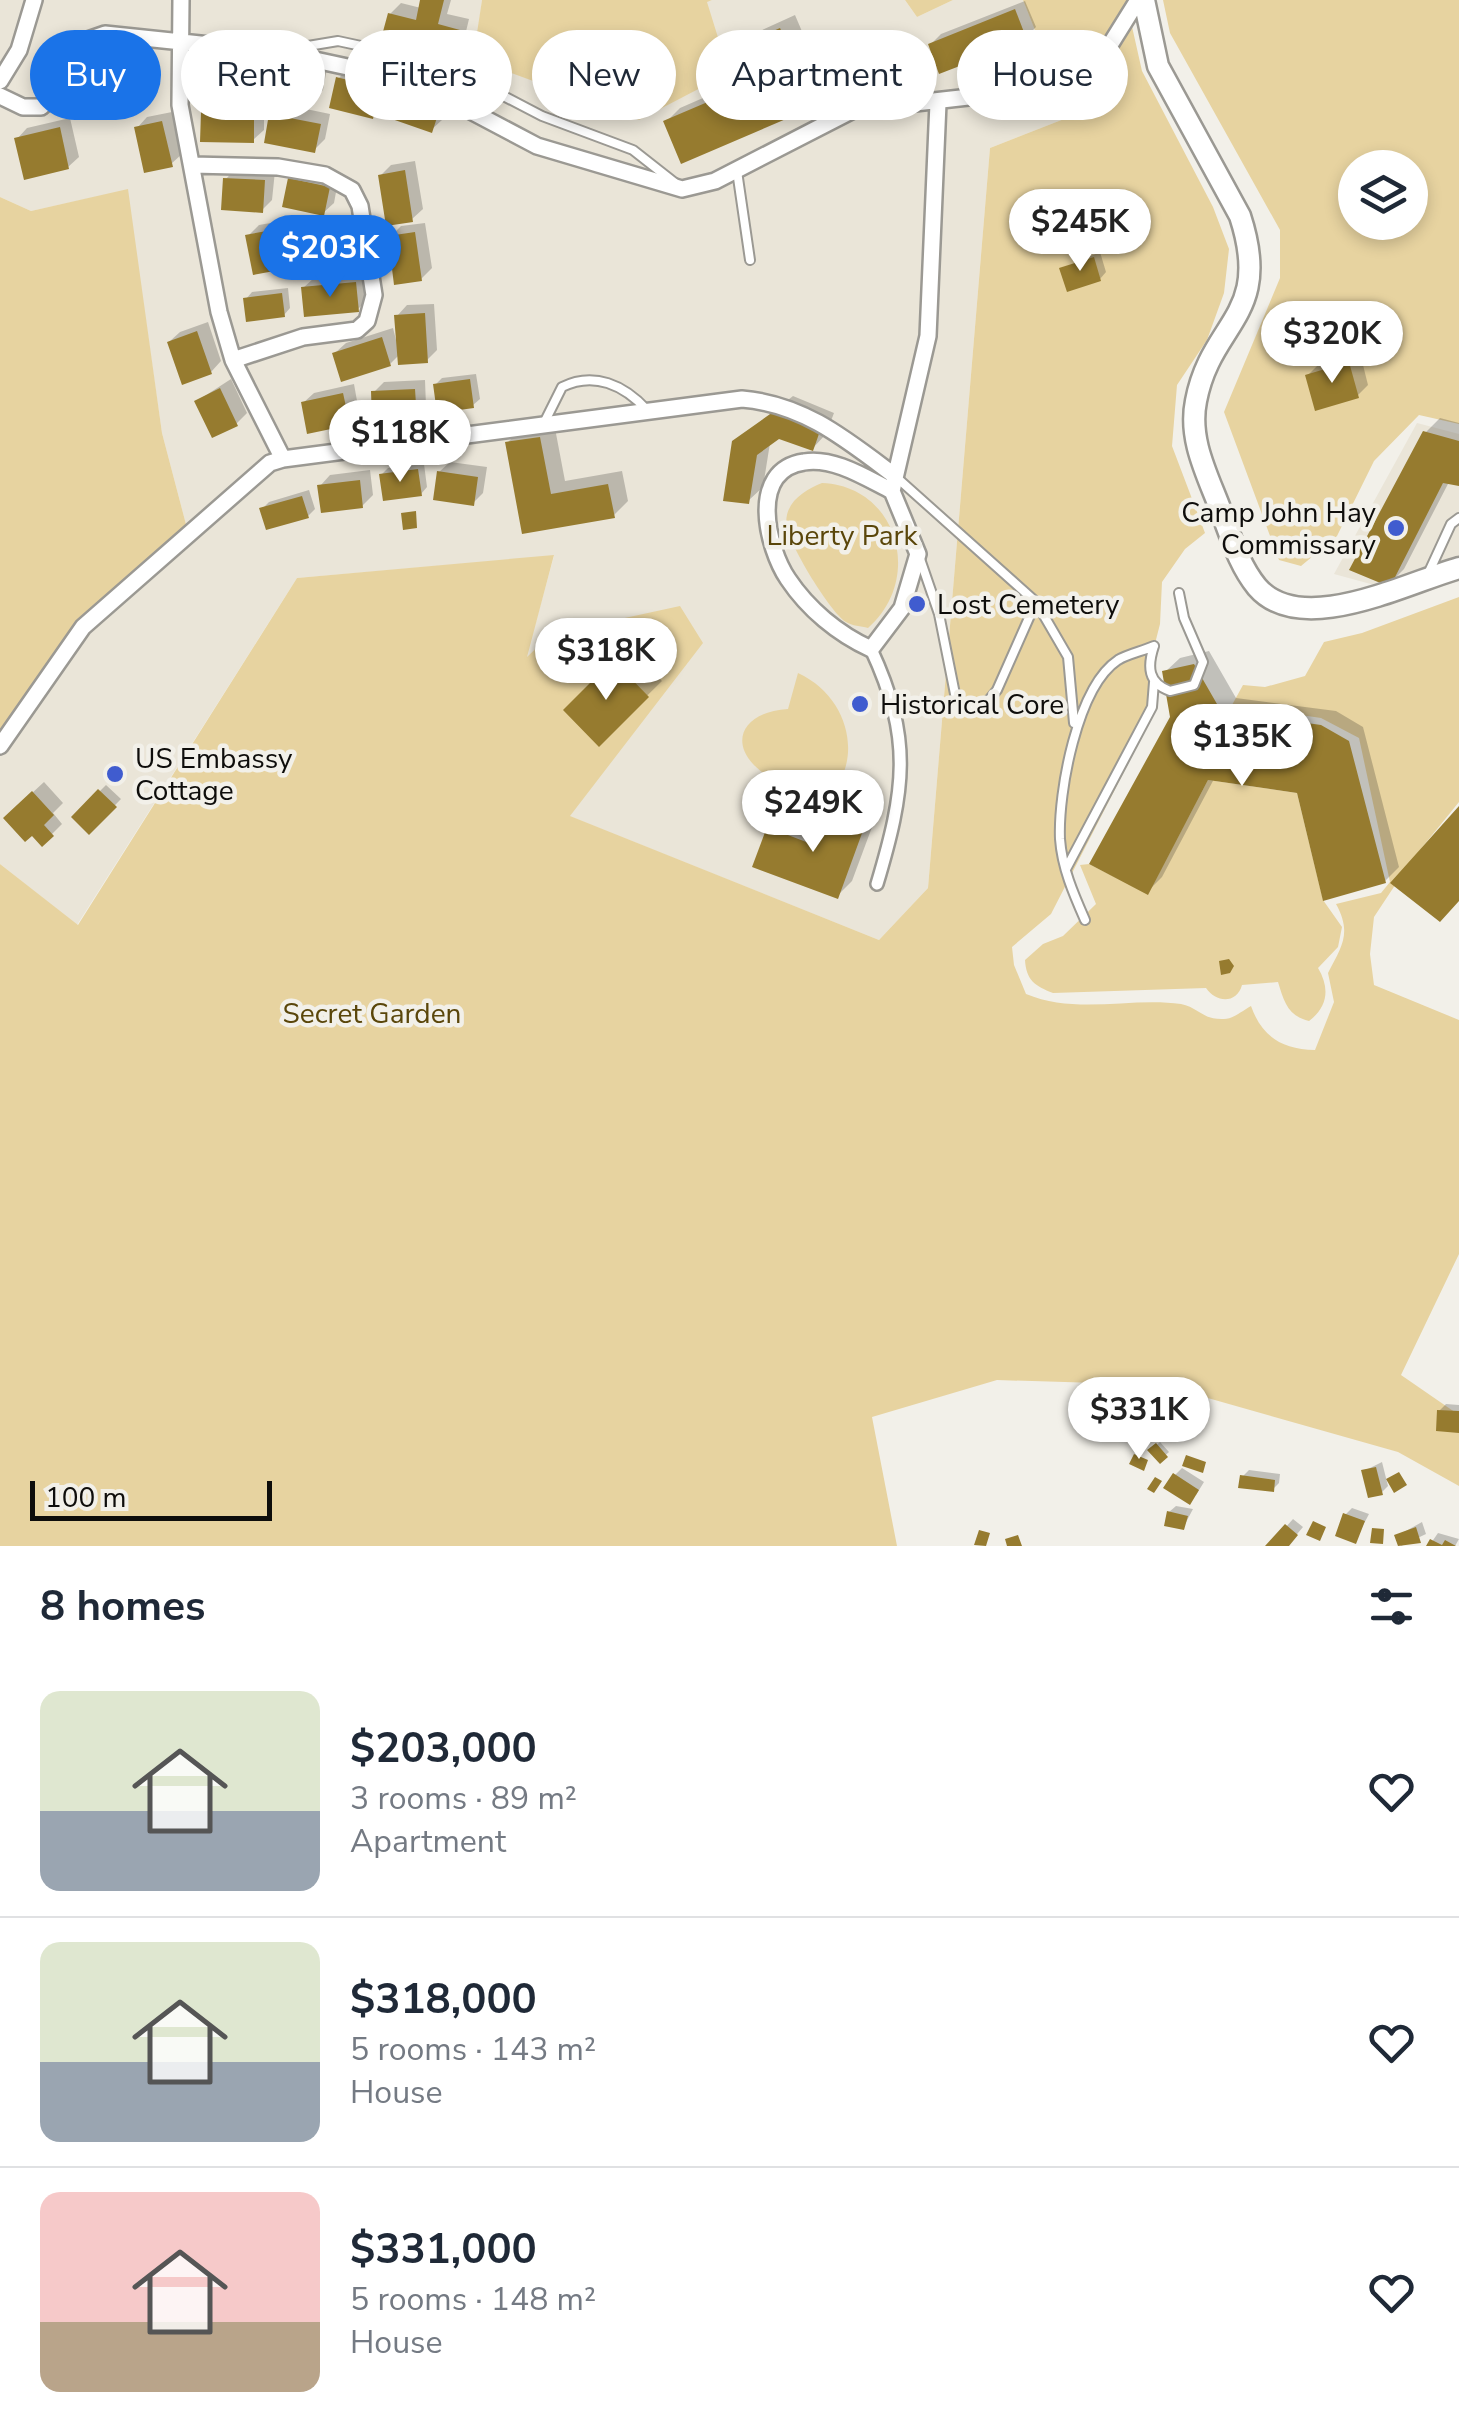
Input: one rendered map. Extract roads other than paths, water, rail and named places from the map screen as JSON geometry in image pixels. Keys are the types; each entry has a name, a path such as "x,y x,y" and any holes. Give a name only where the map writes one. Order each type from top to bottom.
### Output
{"street":[{"path":"0,80 19,50 34,0"},
{"path":"182,0 183,30"},
{"path":"325,62 394,77 537,146 682,190 700,187 834,116 866,106 938,103 1067,86 1100,60 1143,6"},
{"path":"1143,6 1158,66 1240,216 1248,239 1250,283 1202,381 1194,422 1197,448 1240,560 1259,590 1285,605 1305,609 1329,609 1459,568"},
{"path":"0,96 23,107 40,107 52,97 74,52 92,36 181,39"},
{"path":"181,83 181,110"},
{"path":"893,483 928,336 938,103"},
{"path":"183,120 209,267 234,360 282,459"},
{"path":"192,165 278,166 326,176 352,190 360,206 374,294 366,321 358,330 303,337 234,360"},
{"path":"0,746 83,627 270,463 742,399 786,406 834,431 893,483 918,554 902,608 871,648"},
{"path":"877,884 897,808 901,738 894,697 871,648 828,623 787,578 766,519 767,500 780,476 804,462 836,466 893,483"}],"lane":[{"path":"325,43 338,41 440,63 542,116 633,150 682,190"},
{"path":"737,169 750,260"},
{"path":"543,425 562,387 580,380 612,384 647,410"},
{"path":"893,483 1036,602 1068,657 1074,731 1060,838 1066,869 1085,920"},
{"path":"1427,578 1451,524 1459,518"},
{"path":"918,554 939,614 956,698 967,707 984,706 998,690 1036,602"},
{"path":"1158,685 1187,690 1202,670 1180,593"},
{"path":"1066,869 1152,707 1158,685 1149,669 1154,646 1117,661 1089,694 1074,731"}],"place":[{"name":"Camp John Hay Commissary","path":"1396,528"},
{"name":"Lost Cemetery","path":"917,604"},
{"name":"Historical Core","path":"860,704"},
{"name":"US Embassy Cottage","path":"115,774"}],"park label":[{"name":"Liberty Park","path":"842,535"},
{"name":"Secret Garden","path":"372,1013"}]}
